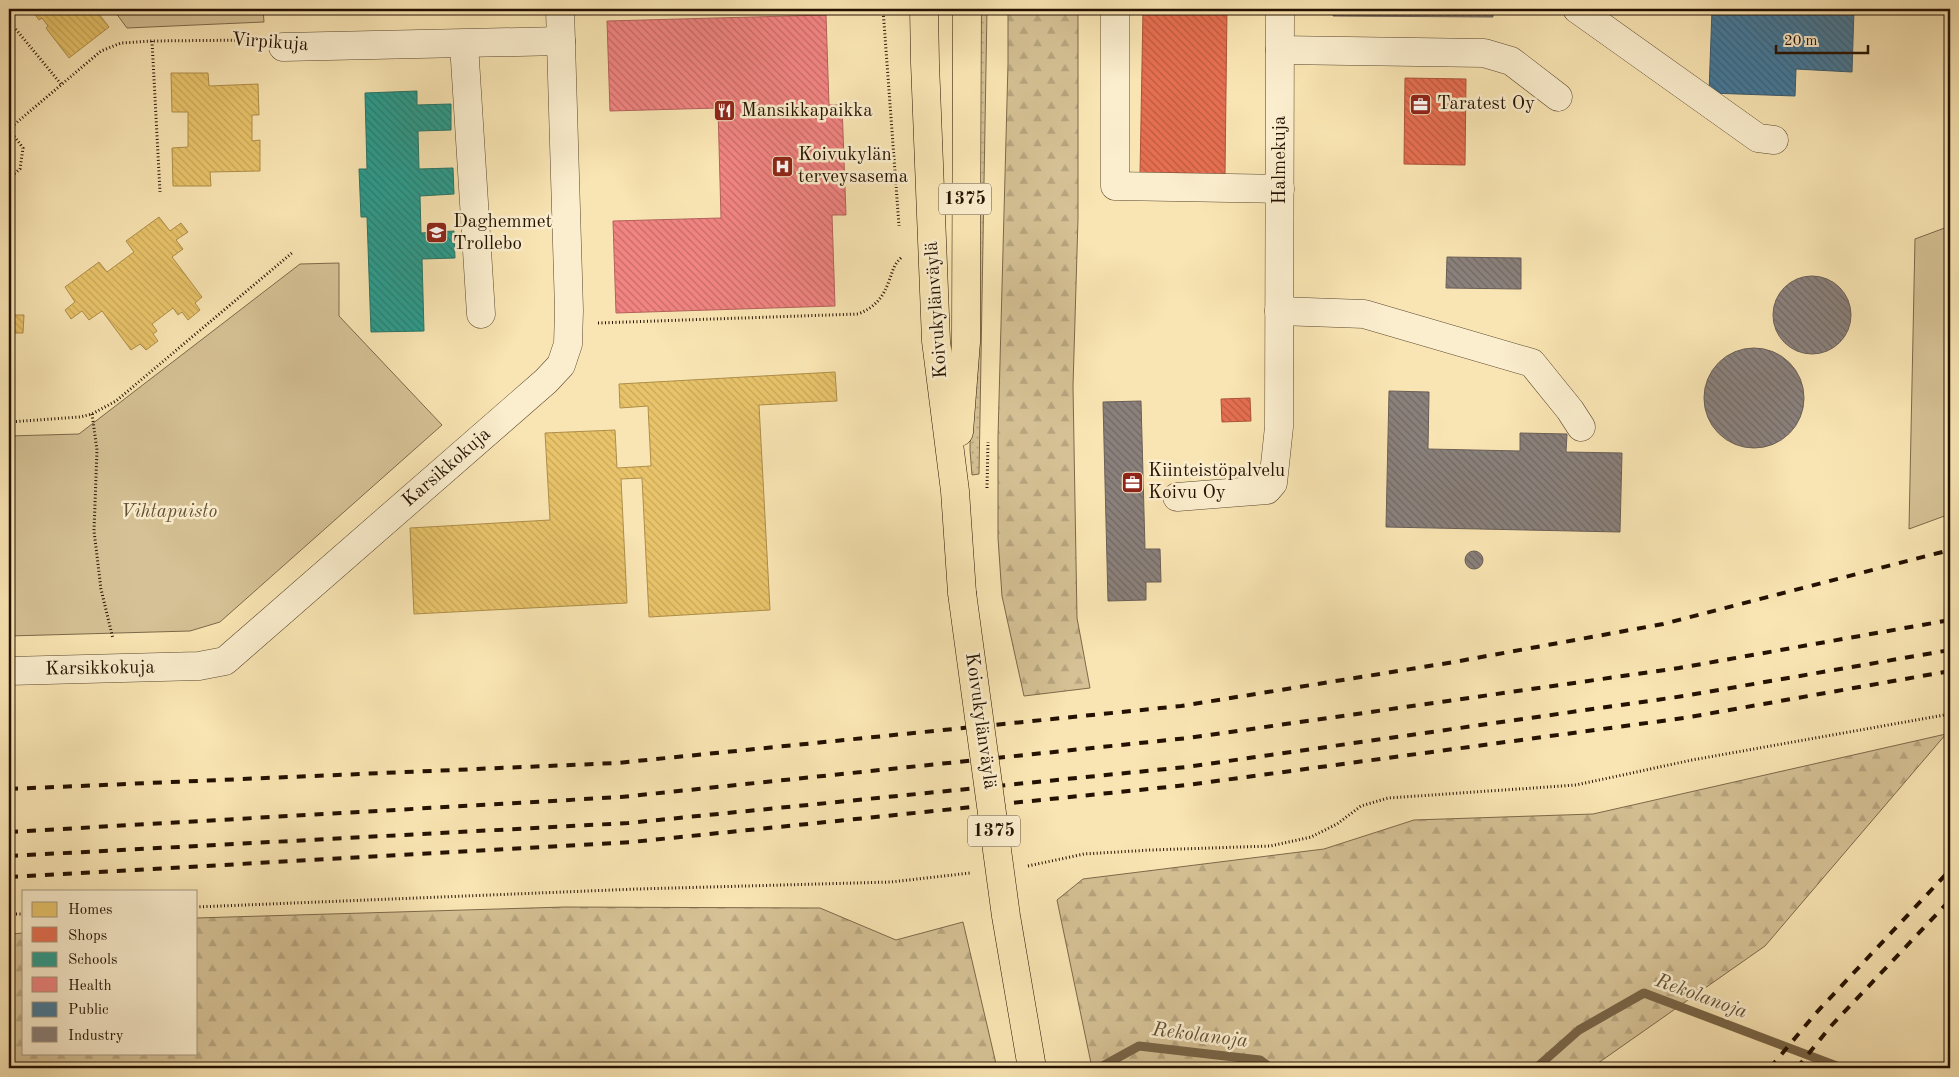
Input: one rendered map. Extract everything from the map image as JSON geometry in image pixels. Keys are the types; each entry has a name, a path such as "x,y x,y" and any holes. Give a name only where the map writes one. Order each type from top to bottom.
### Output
{"main road":[{"name":"Koivukylänväylä","path":"924,9 936,341 955,490 962,593 1006,916 1032,1068"},
{"name":"Koivukylänväylä","path":"955,490 966,342 967,9"}],"street":[{"name":"Karsikkokuja","path":"9,670 199,666 226,661 561,365 568,344 570,310 560,9"},
{"path":"1116,9 1115,186 1280,189"},
{"name":"Halmekuja","path":"1177,497 1267,490 1273,483 1279,427 1280,9"},
{"path":"1577,9 1758,138 1774,140"},
{"name":"Virpikuja","path":"284,47 561,42"},
{"path":"464,44 480,314"},
{"path":"1280,50 1484,53 1511,61 1558,97"},
{"path":"1279,311 1364,314 1532,363 1570,410 1581,427"}],"path":[{"path":"9,21 61,84"},
{"name":"Virpikuja","path":"9,129 102,51 121,43 256,40 284,47"},
{"path":"152,41 160,192"},
{"path":"9,129 23,148 20,169 9,178"},
{"path":"9,422 80,417 92,414 116,401 293,252"},
{"path":"593,317 596,324 858,314 879,302 889,282 894,264 902,257"},
{"path":"92,414 96,450 94,531 101,589 115,644"},
{"path":"1022,867 1041,865 1084,854 1270,846 1311,836 1337,824 1361,806 1388,798 1576,785 1692,760 1950,714"},
{"path":"198,907 636,889 891,882 975,872"},
{"path":"9,914 22,914"}],"green space":[{"path":"113,9 263,9 264,22 127,28"},
{"path":"974,9 987,9 979,474 972,475 970,450"},
{"path":"1008,9 1078,9 1078,219 1073,386 1077,618 1090,688 1024,696 1002,596 998,538 998,437"},
{"path":"1950,226 1950,514 1909,529 1915,239"},
{"name":"Vihtapuisto","path":"339,263 339,316 442,425 220,622 190,631 9,636 9,436 79,434 300,264"},
{"path":"1946,734 1765,946 1591,1068 1092,1068 1057,900 1083,879 1324,849 1414,820 1593,814"},
{"path":"565,907 820,908 896,940 963,922 997,1068 9,1068 9,934 22,933 22,1054 198,1054 198,918"}],"building: Homes":[{"path":"31,9 95,9 109,27 69,58 46,28 48,26 42,18 39,20"},
{"path":"171,73 208,73 209,86 258,84 259,115 252,115 252,141 260,140 260,171 210,172 211,186 173,186 172,148 188,147 188,112 172,112"},
{"path":"159,217 170,231 181,223 188,232 176,240 183,249 172,257 202,297 195,303 200,310 188,320 182,312 178,315 173,308 152,324 157,331 153,334 158,341 146,350 140,344 131,350 102,311 89,320 82,311 71,319 65,310 75,302 65,287 99,262 107,272 134,252 126,241"},
{"path":"9,307 12,307 12,315 24,315 23,333 12,333 12,347 9,347"},
{"path":"835,372 837,401 759,405 770,610 649,617 642,478 621,479 627,603 414,614 410,528 550,520 545,433 615,430 617,468 651,466 648,406 620,408 619,384"}],"building: Shops":[{"path":"1143,9 1227,9 1225,175 1140,174"},
{"path":"1405,78 1466,79 1465,165 1404,164"},
{"path":"1250,398 1251,421 1222,422 1221,399"}],"building: Schools":[{"path":"417,91 417,105 451,104 451,130 418,131 419,169 453,168 454,194 420,196 421,233 454,231 455,258 422,259 424,331 371,332 367,217 361,217 359,169 367,169 365,93"}],"building: Health":[{"name":"Koivukylän terveysasema","path":"826,15 829,105 842,105 846,215 832,215 835,306 616,313 613,221 721,218 718,108 610,111 607,21"}],"building: Public":[{"path":"1712,9 1854,9 1852,72 1796,69 1795,96 1709,93"}],"building: Industry":[{"path":"1333,9 1493,9 1493,17 1333,16"},
{"path":"1447,257 1521,258 1521,289 1446,288"},
{"path":"1812,276 1827,279 1839,288 1848,300 1851,315 1848,330 1839,342 1827,351 1812,354 1797,351 1785,342 1776,330 1773,315 1776,300 1785,288 1797,279"},
{"path":"1754,348 1773,351 1790,362 1801,379 1804,398 1801,417 1790,434 1773,445 1754,448 1735,445 1718,434 1707,417 1704,398 1707,379 1718,362 1735,351"},
{"path":"1389,391 1429,392 1428,449 1520,451 1520,433 1567,434 1566,452 1622,453 1620,532 1386,527"},
{"path":"1141,401 1145,549 1160,549 1161,582 1146,582 1146,600 1108,601 1103,402"},
{"path":"1470,551 1478,551 1483,556 1481,567 1470,569 1465,564 1465,556"}],"waterway":[{"name":"Rekolanoja","path":"1536,1068 1579,1030 1644,993 1842,1068"},
{"name":"Rekolanoja","path":"1099,1068 1139,1046 1260,1060 1271,1068"}],"railway":[{"path":"9,789 617,763 1181,706 1454,662 1663,624 1950,550"},
{"path":"9,832 621,797 1188,738 1679,668 1950,620"},
{"path":"9,856 628,823 1186,767 1684,696 1950,650"},
{"path":"9,877 632,842 1187,785 1684,718 1950,671"},
{"path":"1770,1068 1816,1013 1950,870"},
{"path":"1797,1068 1831,1026 1950,900"}],"place":[{"name":"Taratest Oy","path":"1421,104"},
{"name":"Mansikkapaikka","path":"725,111"},
{"name":"Koivukylän terveysasema","path":"782,166"},
{"name":"Daghemmet Trollebo","path":"437,233"},
{"name":"Kiinteistöpalvelu Koivu Oy","path":"1132,482"}]}
